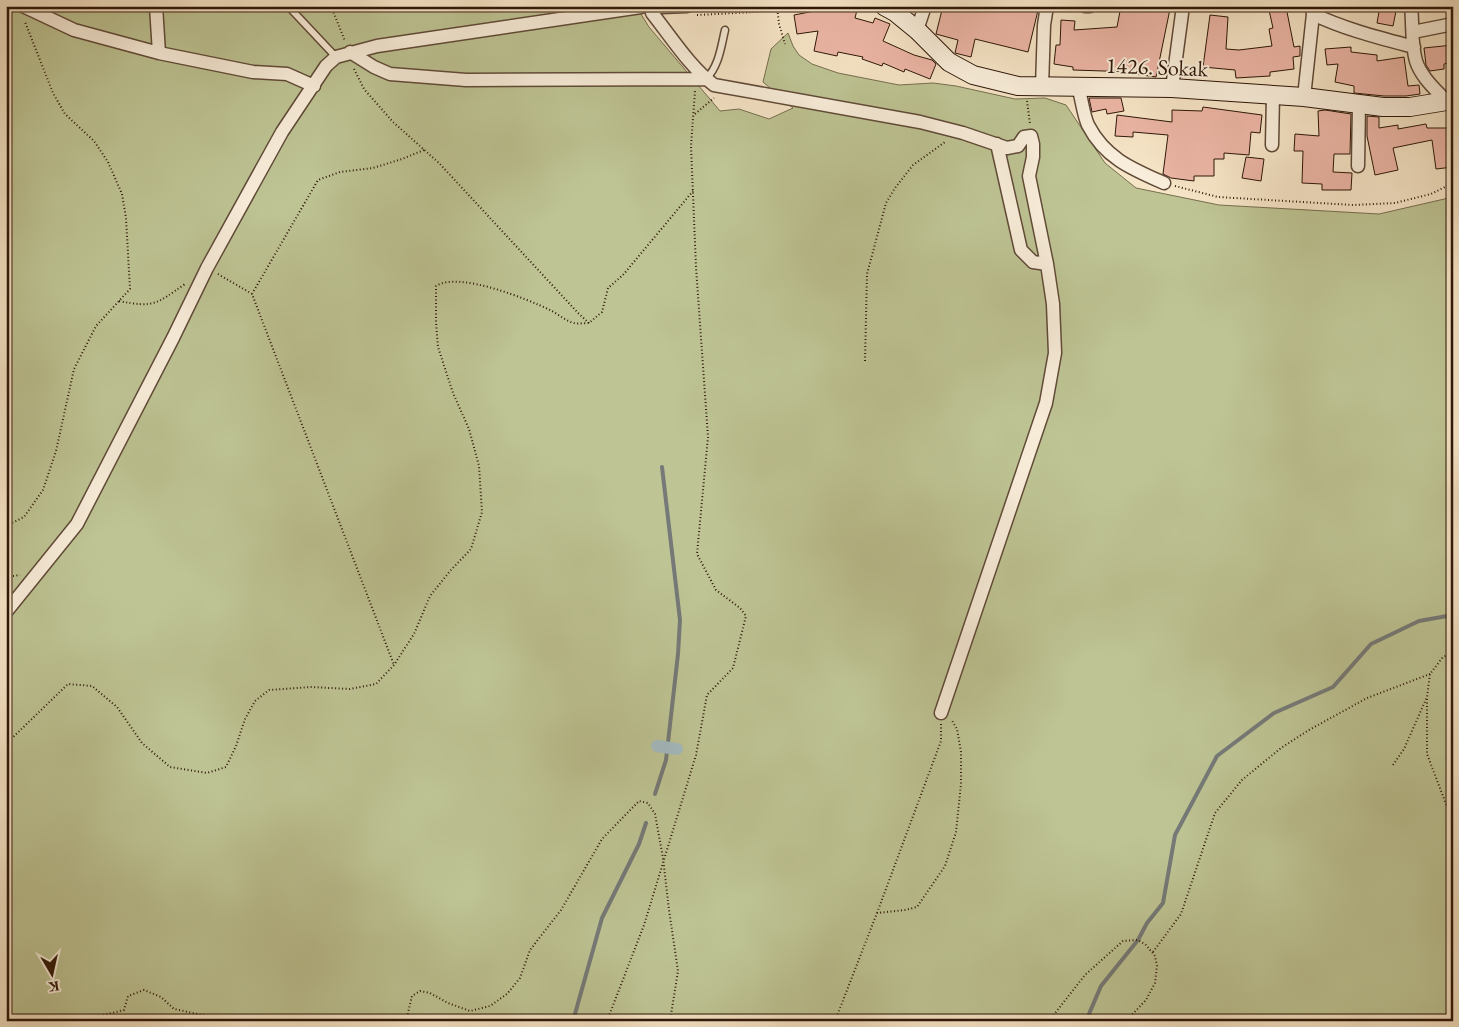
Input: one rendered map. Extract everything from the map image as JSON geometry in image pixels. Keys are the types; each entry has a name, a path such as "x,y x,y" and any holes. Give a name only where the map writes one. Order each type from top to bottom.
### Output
{"main road":[{"name":"1426. Sokak","path":"884,6 895,12 917,30 949,62 973,75 1034,87 1172,88 1304,97 1383,107 1410,107 1450,101"}],"street":[{"path":"156,6 159,53"},
{"path":"6,612 77,524 169,347 207,268 282,132 326,66 336,57 377,46 640,6 644,11 658,9 689,10"},
{"path":"917,30 925,6"},
{"path":"1034,87 1048,6"},
{"path":"1085,6 1090,6"},
{"path":"1172,88 1183,6"},
{"path":"1411,6 1417,62 1431,85 1450,101"},
{"path":"658,9 700,79"},
{"path":"23,10 74,30 159,53 252,72 287,74 314,86"},
{"path":"1312,10 1327,21 1414,47"},
{"path":"1304,97 1312,10"},
{"path":"1414,32 1453,24"},
{"path":"350,52 374,67 390,74 466,80 700,79 714,85 920,122 963,133 1007,148 1018,146 1024,137 1031,136 1033,157 1029,176 1047,264 1053,304 1056,353 1046,403 941,713"},
{"path":"1078,87 1088,124 1106,152 1126,166 1164,183"},
{"path":"1272,145 1273,95"},
{"path":"1358,166 1359,105"},
{"path":"997,144 1021,250 1033,262 1047,264"}],"lane":[{"path":"288,6 336,57"},
{"path":"700,79 711,74 718,61 725,30"}],"path":[{"path":"331,6 350,52 354,72 364,89 589,323"},
{"path":"689,10 799,6"},
{"path":"777,8 779,24 785,44"},
{"path":"6,526 24,517 43,490 56,452 74,369 96,326 130,289 128,239 122,194 108,162 94,140 66,114 53,93 23,10"},
{"path":"607,1021 644,925 696,755 707,695 733,668 746,616 740,608 716,590 697,554 708,437 696,267 691,146 700,79"},
{"path":"1031,136 1034,87"},
{"path":"694,115 710,101 731,88"},
{"path":"866,361 868,274 886,203 913,165 938,145 963,133"},
{"path":"252,294 318,180 340,172 372,168 424,150"},
{"path":"1164,183 1218,197 1353,205 1396,203 1431,194 1453,183"},
{"path":"6,744 68,684 92,686 118,707 142,743 170,767 207,773 226,767 236,746 245,719 255,701 269,690 311,687 350,689 376,684 394,665 414,634 430,596 450,571 472,549 482,512 479,466 469,429 453,393 438,347 436,286 442,283 464,282 487,287 532,302 572,323 589,323 602,312 608,288 622,275 693,191"},
{"path":"119,301 141,305 159,302 207,268 252,294 394,665"},
{"path":"1453,653 1443,657 1430,674 1427,697 1427,754 1446,804 1453,814"},
{"path":"1153,952 1180,914 1215,813 1242,780 1280,748 1367,698 1430,674"},
{"path":"1393,765 1404,748 1427,697"},
{"path":"834,1021 877,913 941,741 941,713 950,717 957,729 961,752 961,784 956,832 945,866 917,907 877,913"},
{"path":"406,1021 412,996 420,991 430,993 448,1003 470,1010 490,1006 507,994 520,978 530,950 561,910 602,839 639,801 648,803 655,814 663,858 678,971 670,1021"},
{"path":"1048,1021 1085,974 1123,942 1138,940 1146,945 1156,956 1155,983 1146,1000 1126,1021"},
{"path":"72,1021 124,1010 128,996 144,990 161,997 174,1009 231,1021"}],"green space":[{"path":"6,6 636,6 649,27 720,111 739,109 769,119 793,108 763,82 771,49 788,33 799,55 812,64 838,73 899,85 933,83 1015,99 1045,98 1066,105 1105,163 1136,188 1219,205 1379,214 1453,197 1453,1021 6,1021"}],"building":[{"path":"840,6 857,10 855,18 873,23 875,18 890,24 883,41 914,55 932,60 936,64 930,79 905,69 904,72 883,63 882,66 862,59 863,57 838,52 837,56 814,51 818,31 797,34 794,15"},
{"path":"943,6 1039,6 1028,52 975,39 971,57 955,53 958,40 936,34"},
{"path":"1121,6 1150,6 1170,9 1156,77 1135,74 1135,72 1073,70 1073,67 1054,64 1056,45 1060,45 1061,20 1075,21 1074,30 1117,27"},
{"path":"1380,6 1397,6 1393,26 1377,23"},
{"path":"1286,7 1294,47 1300,46 1300,56 1293,57 1294,69 1270,72 1270,76 1236,78 1235,70 1203,67 1210,15 1228,17 1226,49 1239,50 1272,46 1269,29 1273,28 1269,10"},
{"path":"1453,45 1453,62 1444,64 1444,69 1430,71 1426,65 1424,48"},
{"path":"1351,47 1351,52 1377,55 1377,61 1404,57 1408,86 1419,85 1420,94 1384,96 1354,93 1354,86 1335,82 1338,64 1327,65 1325,49"},
{"path":"1089,98 1121,98 1124,111 1107,114 1106,109 1092,112"},
{"path":"1203,107 1262,115 1260,133 1251,132 1249,155 1224,153 1224,159 1214,159 1214,176 1194,176 1194,181 1171,178 1163,174 1168,135 1133,132 1133,137 1115,136 1117,115 1172,122 1172,110 1202,111"},
{"path":"1325,110 1351,114 1350,154 1334,154 1333,172 1352,173 1351,190 1322,190 1322,184 1302,183 1303,151 1294,151 1295,134 1319,136 1318,111"},
{"path":"1367,116 1379,117 1379,128 1398,125 1398,129 1426,124 1427,128 1453,128 1453,167 1436,169 1432,140 1393,148 1398,170 1375,175 1367,136"},
{"path":"1246,157 1264,159 1261,181 1242,178"}],"waterway":[{"path":"655,794 666,760 680,620 662,467"},
{"path":"1086,1021 1101,986 1138,940 1147,923 1163,903 1175,835 1217,756 1274,713 1333,687 1371,644 1419,621 1453,615"},
{"path":"657,746 677,749"},
{"path":"573,1021 602,918 639,844 646,823"}]}
